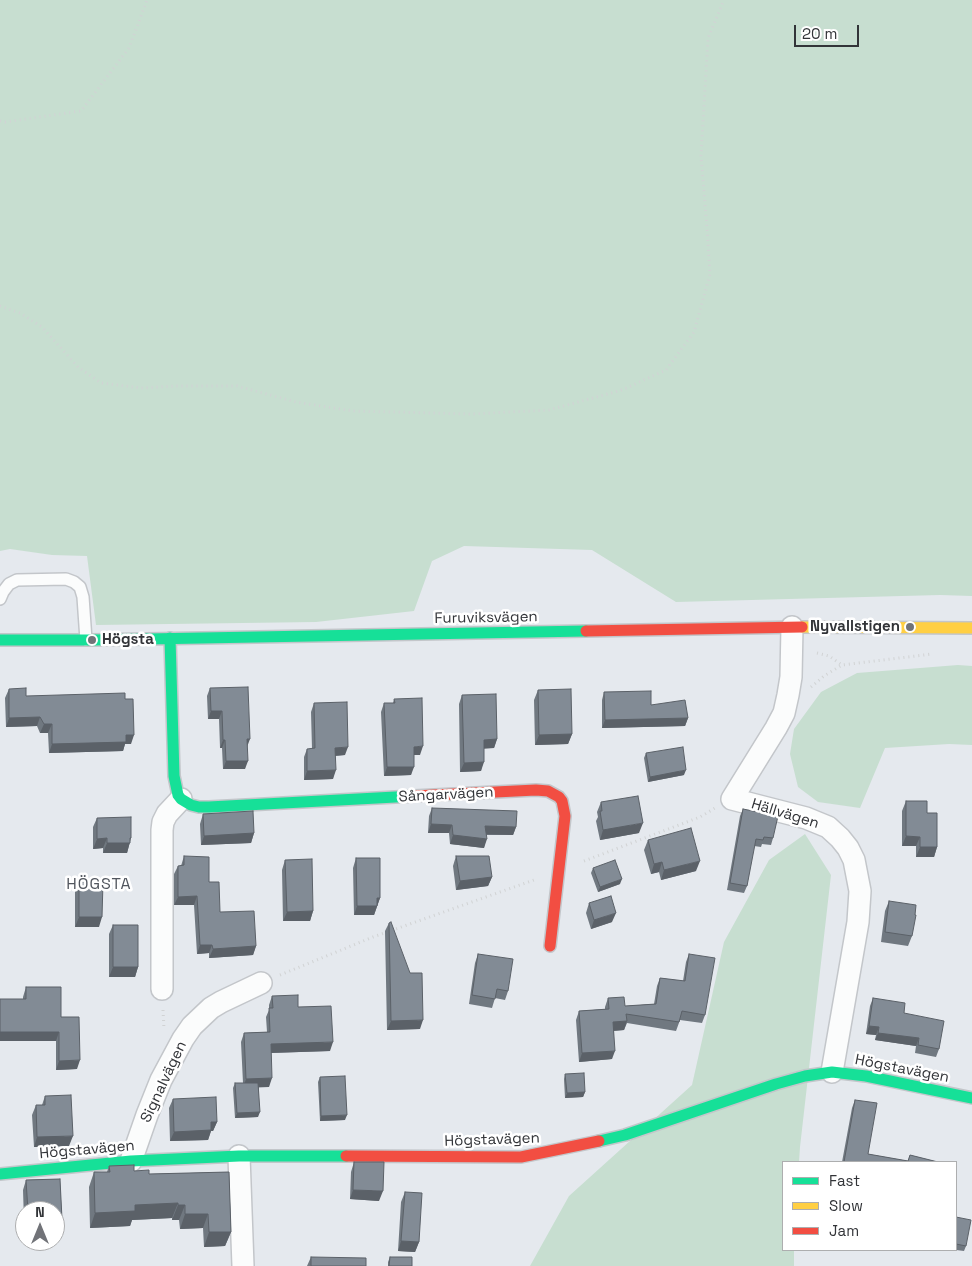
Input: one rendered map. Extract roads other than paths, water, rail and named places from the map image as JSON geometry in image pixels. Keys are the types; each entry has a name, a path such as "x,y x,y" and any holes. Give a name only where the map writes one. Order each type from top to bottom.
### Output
{"street":[{"name":"Furuviksvägen","path":"0,640 792,627 972,628"},
{"name":"Hällvägen","path":"792,627 791,677 784,713 732,799 806,818 828,827 848,848 854,860 860,891 858,922 832,1072"},
{"path":"162,989 162,830 167,814 181,799 176,789 174,776 170,638"},
{"name":"Sångarvägen","path":"181,799 190,806 209,807 548,791 559,797 562,802 565,821 550,946"},
{"name":"Signalvägen","path":"131,1161 161,1080 192,1026 211,1008 261,983"},
{"name":"Högstavägen","path":"0,1174 131,1161 239,1156 529,1156 625,1135 776,1084 805,1076 832,1072 866,1076 972,1098"},
{"path":"239,1156 243,1266"}],"lane":[{"path":"0,599 9,584 17,580 66,579 74,582 80,587 83,597 86,640"}],"place":[{"name":"Nyvallstigen","path":"910,627"},
{"name":"Högsta","path":"92,640"}],"district":[{"name":"HÖGSTA","path":"99,885"}]}
